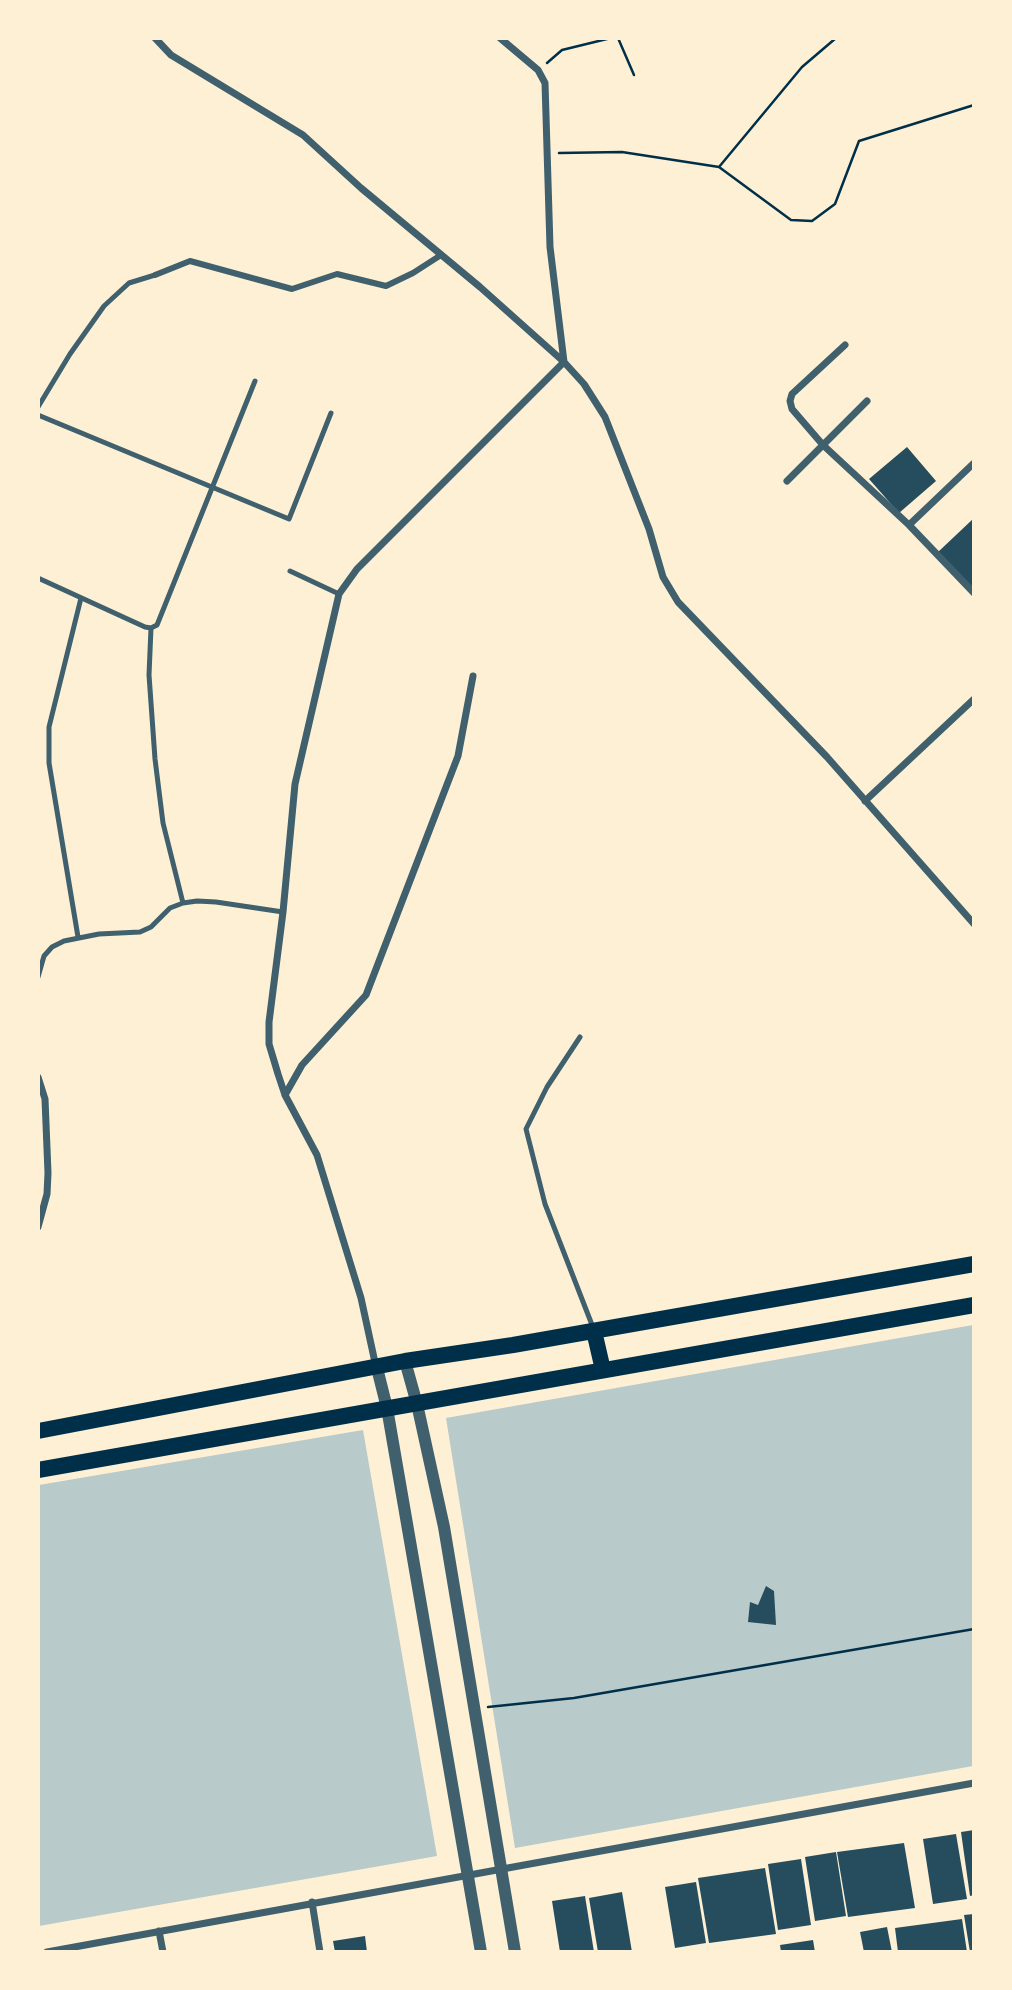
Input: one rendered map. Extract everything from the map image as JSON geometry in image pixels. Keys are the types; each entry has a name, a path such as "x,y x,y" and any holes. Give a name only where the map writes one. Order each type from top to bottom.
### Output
{"main road":[{"path":"38,1430 405,1361 594,1331 974,1264"},
{"path":"38,1470 974,1305"},
{"path":"594,1331 603,1370"}],"street":[{"path":"155,38 171,55 303,135 564,362 605,417 649,529 663,577 678,602 827,757 974,924"},
{"path":"500,38 538,70 545,83 550,247 564,362"},
{"path":"156,275 190,261 292,289 337,274 386,286 414,273 441,255"},
{"path":"845,345 792,394 792,410 823,445 909,526 974,593"},
{"path":"481,1951 387,1408 361,1298 317,1155 285,1095 269,1044 269,1022 295,784 339,594 357,569 564,362"},
{"path":"788,481 867,401"},
{"path":"909,526 974,463"},
{"path":"285,1095 302,1065 366,995 458,756 473,676"},
{"path":"864,801 974,699"},
{"path":"38,1077 45,1099 48,1160 47,1194 38,1227"},
{"path":"405,1361 444,1527 515,1951"},
{"path":"47,1951 974,1783"},
{"path":"312,1902 320,1951"},
{"path":"159,1931 163,1951"}],"lane":[{"path":"38,407 70,354 104,306 129,283 156,275"},
{"path":"38,578 145,627 151,628 160,621 255,381"},
{"path":"38,415 289,519 331,413"},
{"path":"290,571 339,594"},
{"path":"78,937 49,763 49,727 81,598"},
{"path":"151,628 149,675 155,760 163,823 183,903"},
{"path":"38,977 44,956 52,947 78,937 140,932 150,928 170,908 183,903 216,902 283,912"},
{"path":"580,1037 547,1087 526,1129 545,1204 594,1331"}],"path":[{"path":"538,70 562,50 611,38"},
{"path":"618,38 634,75"},
{"path":"719,167 802,67 836,38"},
{"path":"548,153 622,152 719,167 791,220 812,221 835,204 859,141 974,105"},
{"path":"485,1708 574,1698 974,1629"}],"shaded area":[{"path":"973,1325 973,1766 515,1848 446,1418"},
{"path":"363,1430 437,1856 39,1926 39,1485"}],"building":[{"path":"907,447 936,481 899,513 869,479"},
{"path":"974,518 974,590 937,553"},
{"path":"766,1586 774,1591 776,1625 748,1622 750,1602 758,1605"},
{"path":"974,1830 974,1895 970,1896 961,1832"},
{"path":"956,1834 967,1899 933,1904 923,1839"},
{"path":"904,1843 915,1908 848,1917 837,1852"},
{"path":"836,1852 846,1916 815,1921 805,1857"},
{"path":"801,1859 811,1925 778,1930 768,1864"},
{"path":"765,1868 776,1934 709,1943 698,1878"},
{"path":"696,1882 706,1943 675,1948 665,1887"},
{"path":"622,1892 632,1952 598,1952 589,1898"},
{"path":"585,1896 594,1952 560,1952 552,1901"},
{"path":"974,1914 974,1952 970,1952 964,1915"},
{"path":"962,1919 967,1952 898,1952 895,1928"},
{"path":"887,1927 892,1952 864,1952 860,1932"},
{"path":"365,1936 367,1952 335,1952 333,1941"},
{"path":"813,1940 815,1952 781,1952 780,1945"}]}
